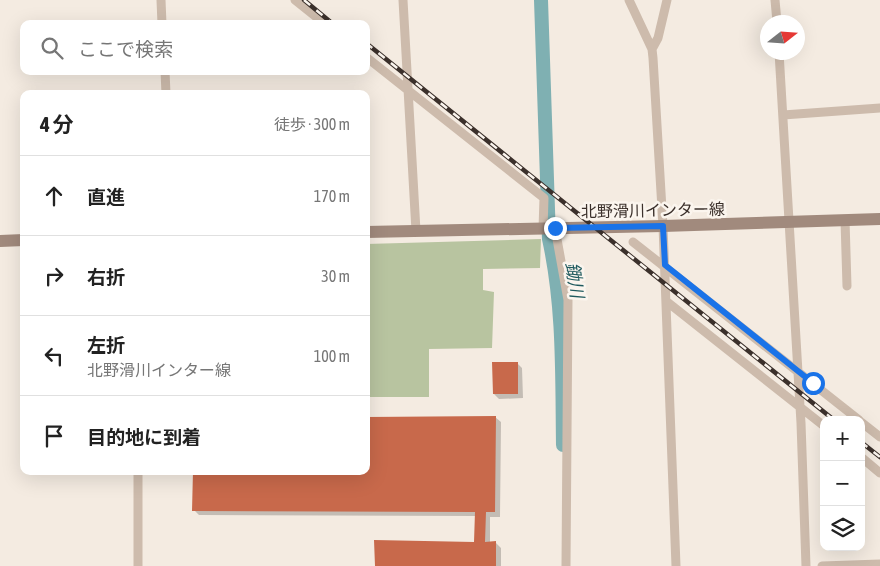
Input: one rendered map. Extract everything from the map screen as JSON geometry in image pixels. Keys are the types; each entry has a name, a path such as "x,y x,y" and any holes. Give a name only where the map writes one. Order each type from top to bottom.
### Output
{"main road":[{"name":"北野滑川インター線","path":"370,232 663,226 880,219"},
{"path":"0,241 20,240"}],"street":[{"path":"161,0 162,20"},
{"path":"296,0 320,20"},
{"path":"403,0 416,231"},
{"path":"629,0 652,49 665,265 676,566"},
{"path":"652,49 658,38 667,0"},
{"path":"775,0 776,15"},
{"path":"370,59 544,198 549,228 568,300 566,566"},
{"path":"780,60 800,407 806,566"},
{"path":"165,75 166,90"},
{"path":"783,115 880,108"},
{"path":"846,220 847,286"},
{"path":"633,242 665,265 854,416"},
{"path":"666,301 820,423"},
{"path":"865,425 880,437"},
{"path":"865,461 880,473"},
{"path":"138,475 138,566"},
{"path":"822,566 880,564"}],"green space":[{"path":"541,239 540,268 483,269 483,290 494,292 492,348 429,349 429,397 370,397 370,244"}],"building":[{"path":"492,362 518,362 518,394 493,394"},
{"path":"496,416 495,512 486,512 485,542 496,541 496,566 375,566 374,540 474,542 475,512 192,511 193,475 370,475 370,417"}],"waterway":[{"name":"鋤川","path":"541,0 549,239 560,316 563,445"}],"railway":[{"path":"304,0 328,20"},
{"path":"370,46 829,416"},
{"path":"865,445 880,457"}],"route":[{"path":"555,228 663,226 665,265 813,383"}]}
